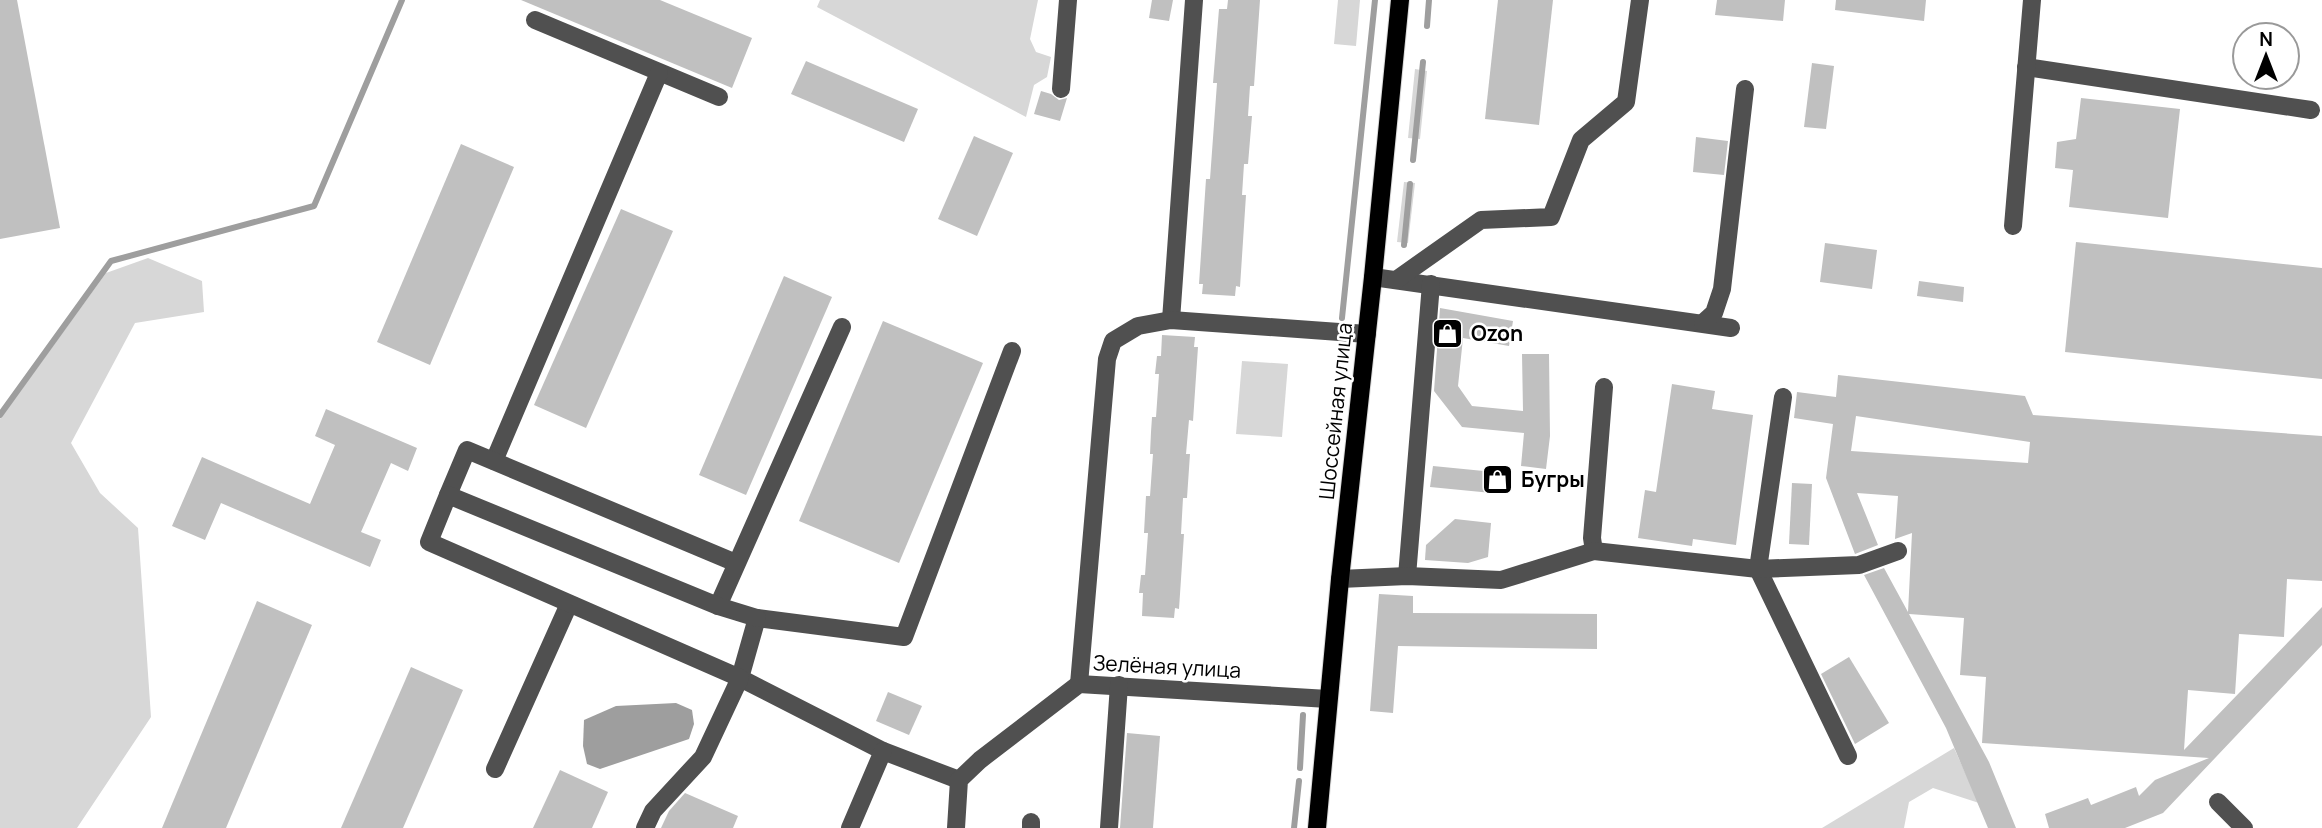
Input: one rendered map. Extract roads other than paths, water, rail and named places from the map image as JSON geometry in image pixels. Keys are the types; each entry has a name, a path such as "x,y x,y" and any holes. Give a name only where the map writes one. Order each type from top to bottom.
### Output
{"main road":[{"name":"Шоссейная улица","path":"1317,828 1400,0"}],"street":[{"path":"1061,89 1068,0"},
{"path":"1171,320 1194,0"},
{"path":"1396,280 1481,220 1551,218 1581,140 1626,102 1640,0"},
{"path":"2013,226 2032,0"},
{"path":"535,20 719,97"},
{"path":"2026,67 2311,110"},
{"path":"494,461 659,73"},
{"path":"1703,323 1714,313 1722,289 1745,89"},
{"path":"1373,277 1731,328"},
{"path":"1407,576 1431,284"},
{"path":"1079,684 1107,359 1113,341 1138,326 1171,320 1367,334"},
{"path":"718,606 842,327"},
{"path":"448,495 718,606 757,618 904,637 1012,351"},
{"path":"1594,551 1592,538 1604,387"},
{"path":"1783,397 1758,569 1848,756"},
{"path":"736,563 467,450 429,542 740,678 883,751 959,780 956,828"},
{"path":"1340,579 1407,576 1500,580 1594,551 1758,569 1859,565 1898,551"},
{"path":"495,769 569,604"},
{"path":"645,828 653,811 703,757 740,678 757,618"},
{"name":"Зелёная улица","path":"959,780 980,760 1079,684 1328,699"},
{"path":"1109,828 1119,685"},
{"path":"850,828 883,751"},
{"path":"2218,802 2244,828"}],"waterway":[{"path":"0,415 111,261 314,206 402,0"},
{"path":"1342,318 1375,0"},
{"path":"1427,26 1429,0"},
{"path":"1413,160 1423,62"},
{"path":"1404,245 1410,184"},
{"path":"1300,768 1303,715"},
{"path":"1294,828 1299,781"}],"place":[{"name":"Ozon","path":"1448,333"},
{"name":"Бугры","path":"1498,479"}]}
